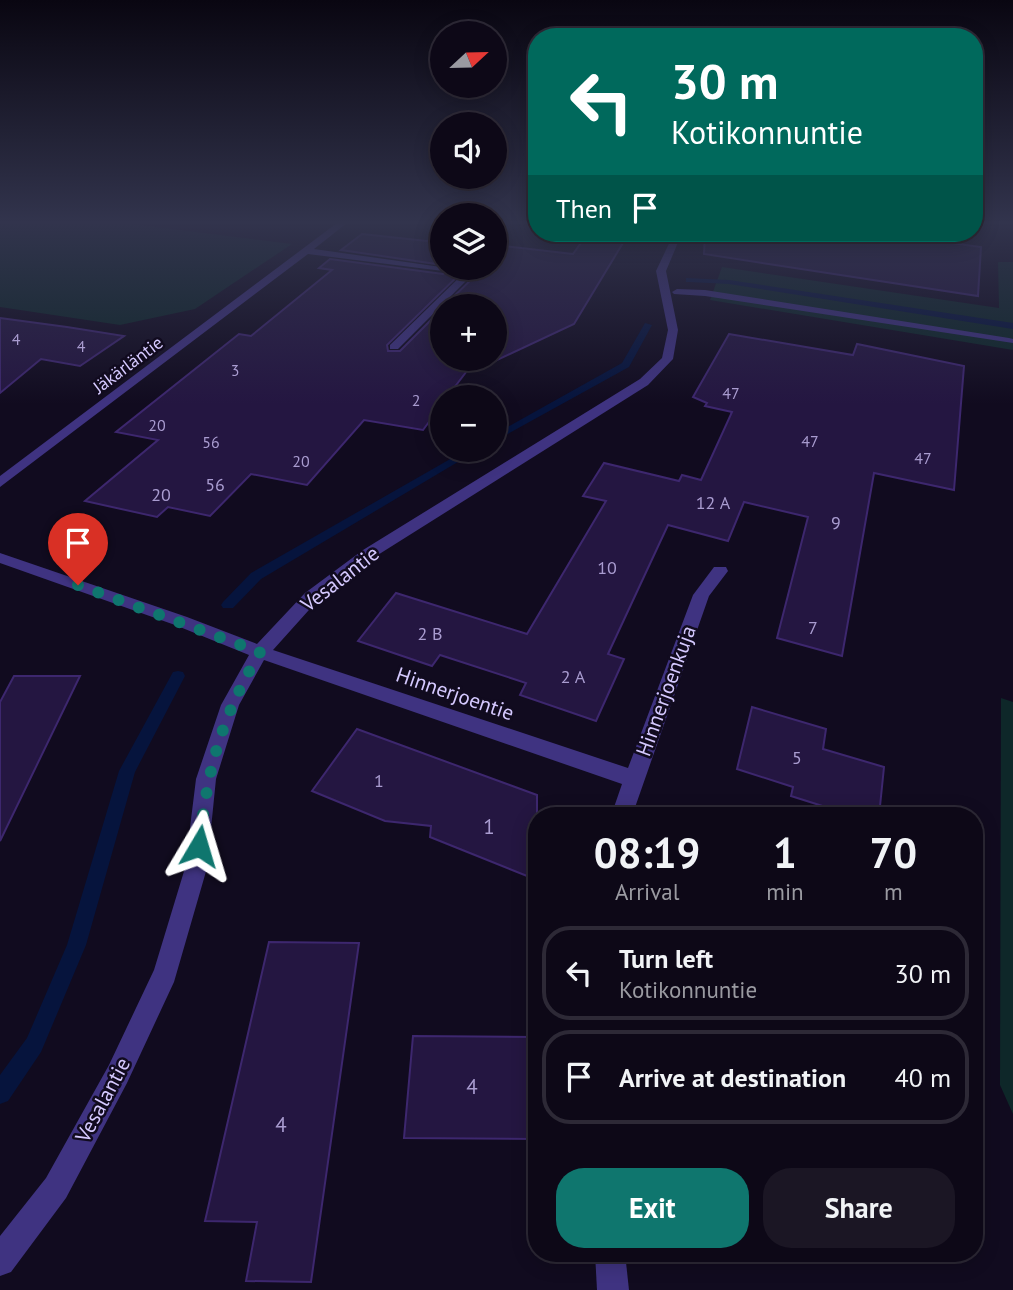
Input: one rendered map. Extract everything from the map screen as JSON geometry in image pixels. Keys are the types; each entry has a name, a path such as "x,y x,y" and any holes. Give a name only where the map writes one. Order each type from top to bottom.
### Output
{"street":[{"name":"Jäkärläntie","path":"0,483 264,283"},
{"path":"394,347 459,283"},
{"name":"Vesalantie","path":"0,1261 56,1188 118,1074 165,973 196,868 206,779 230,705 260,652 311,597 368,554 644,382 667,359 673,330 663,283"},
{"path":"677,292 705,293 1009,341"},
{"name":"Hinnerjoentie","path":"0,558 181,621 260,652 634,779"},
{"name":"Hinnerjoenkuja","path":"624,807 701,595 720,571"},
{"path":"611,1262 613,1290"}],"green space":[{"path":"0,283 234,283 195,309 120,325 0,307"},
{"path":"716,283 831,283 999,308 998,283 1013,283 1013,350 710,300"},
{"path":"1001,698 1013,702 1013,1114 1000,1085"}],"building":[{"path":"316,283 450,283 439,294 430,294 430,303 387,345 388,351 400,351 430,321 430,371 467,371 456,385 430,385 430,421 423,430 364,420 307,485 251,474 210,516 168,507 157,517 85,501 158,440 116,432 239,334 251,336"},
{"path":"467,283 599,283 574,324 507,355 507,294 456,294"},
{"path":"894,283 979,283 978,296"},
{"path":"0,318 124,336 80,366 41,359 0,393"},
{"path":"729,334 853,355 857,344 964,366 954,490 874,473 842,656 777,638 808,517 744,502 728,541 668,525 608,654 624,659 596,721 520,695 526,683 440,655 432,666 358,641 396,593 527,634 606,501 583,496 604,463 679,481 682,475 701,480 732,412 705,406 707,403 693,397"},
{"path":"14,676 80,676 0,841 0,702"},
{"path":"752,707 826,729 823,749 884,767 880,807 826,807 791,796 793,787 737,769"},
{"path":"357,729 537,795 537,807 528,807 528,876 430,837 431,826 385,821 312,791"},
{"path":"269,942 359,943 311,1282 246,1281 257,1222 205,1221"},
{"path":"413,1036 528,1037 528,1139 404,1138"}],"waterway":[{"path":"737,283 1013,326"},
{"path":"507,431 626,365 648,325"},
{"path":"228,605 256,576 452,462"},
{"path":"0,1093 34,1045 76,945 127,771 178,676"}],"route":[{"path":"78,585 260,652 230,705 206,779 199,846"}]}
